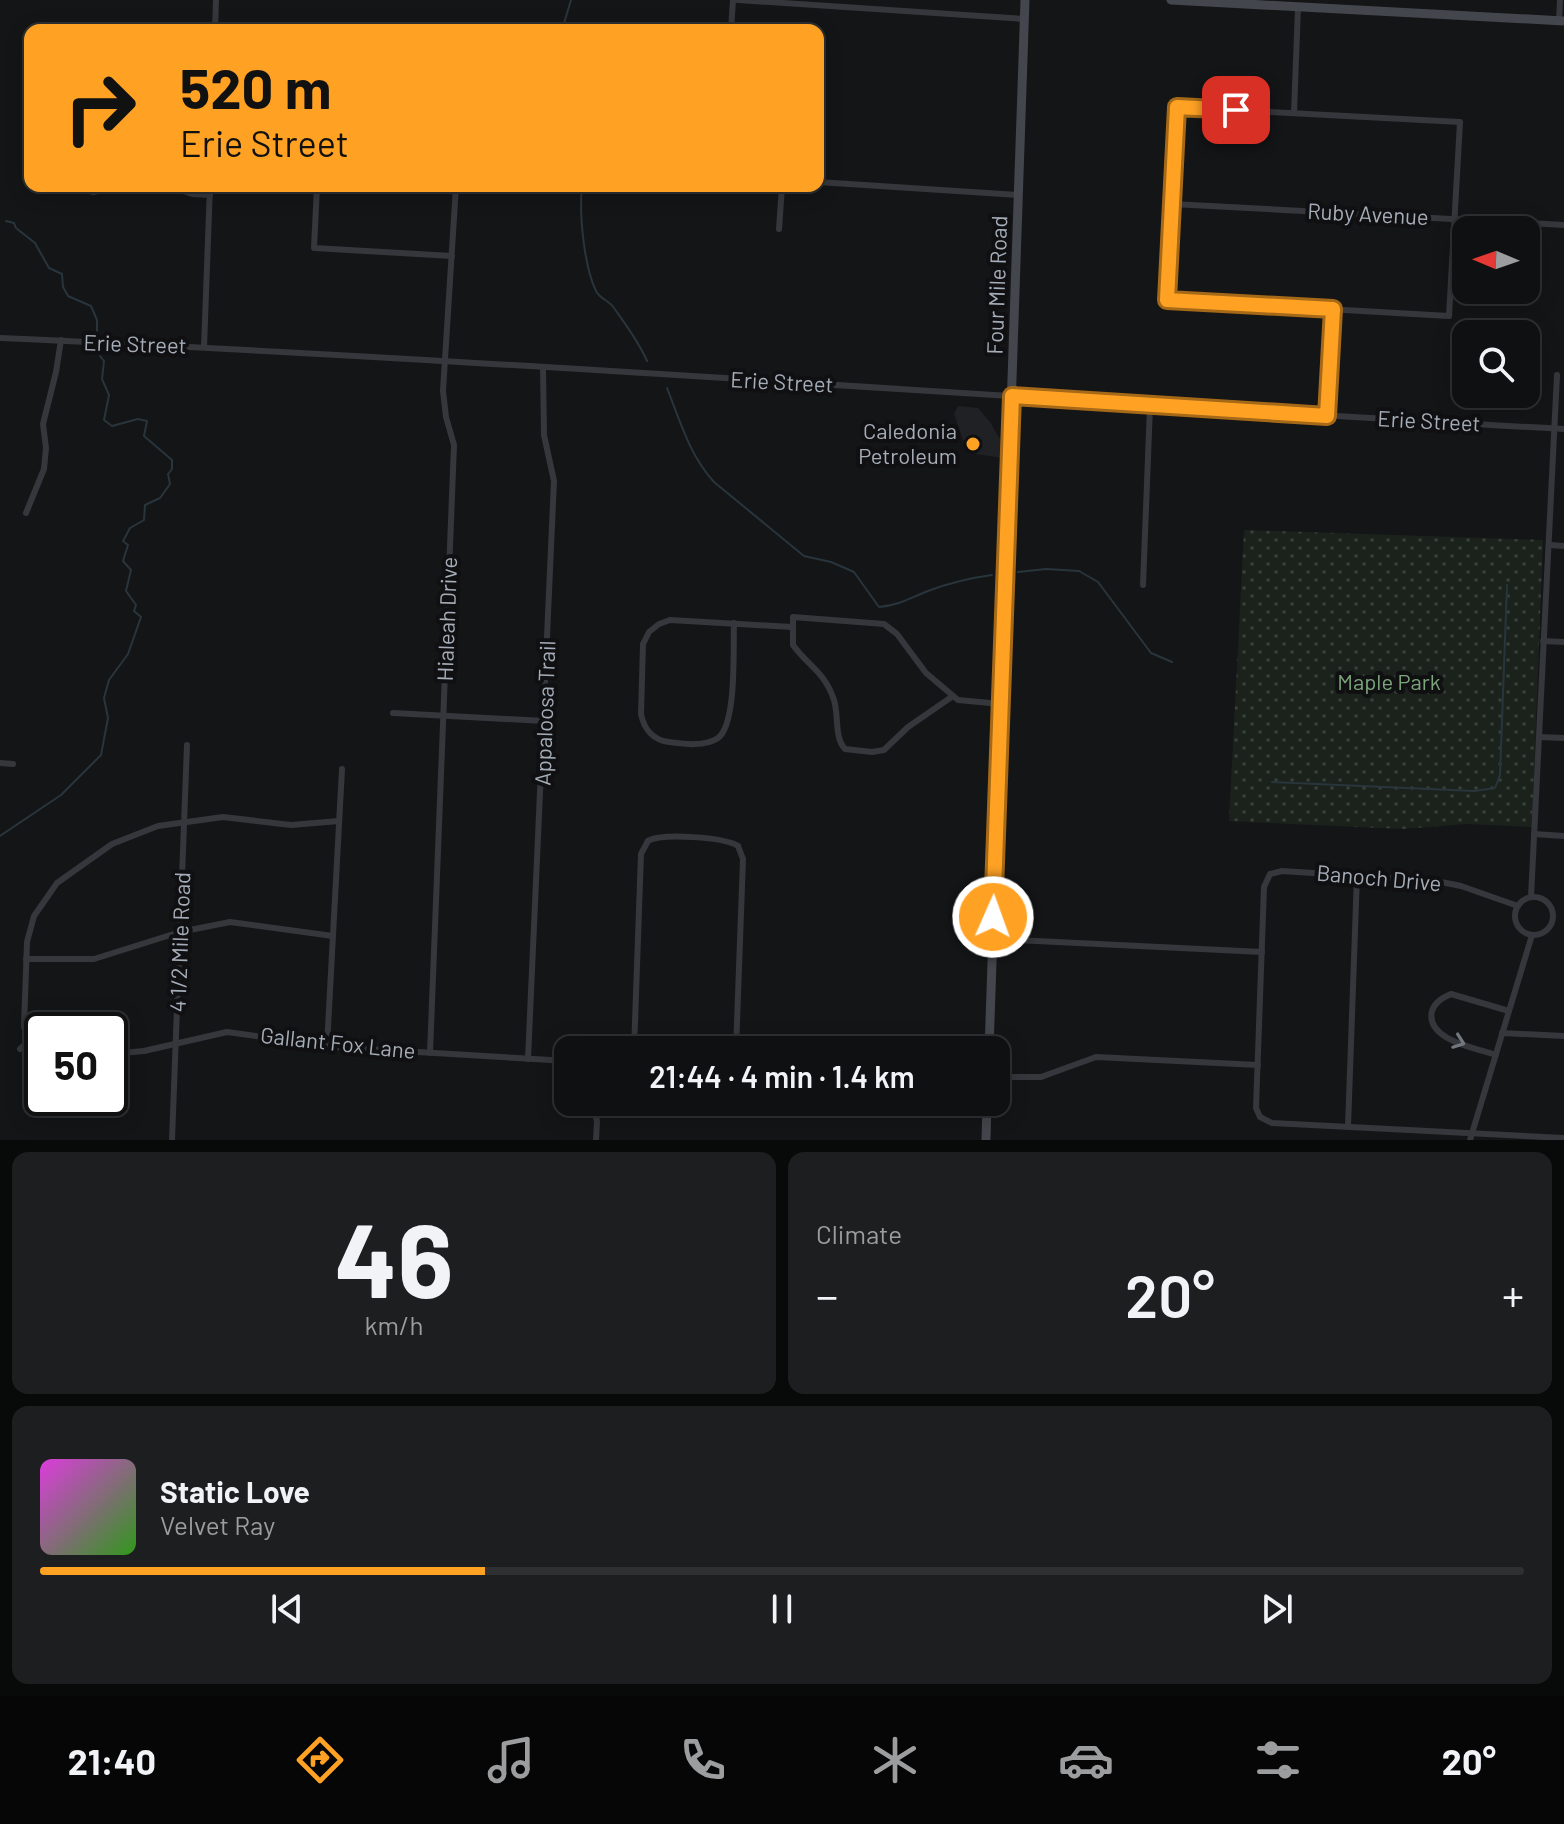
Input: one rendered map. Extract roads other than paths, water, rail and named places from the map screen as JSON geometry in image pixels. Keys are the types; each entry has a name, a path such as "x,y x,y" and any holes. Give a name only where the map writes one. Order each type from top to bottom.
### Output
{"main road":[{"name":"Four Mile Road","path":"990,1036 1025,0"},
{"path":"1171,0 1561,21"},
{"path":"986,1140 987,1116"}],"street":[{"path":"215,24 216,0"},
{"path":"732,24 736,0 1024,19"},
{"path":"1560,0 1561,21"},
{"path":"1294,113 1298,7"},
{"path":"1452,268 1449,316 1167,300 1177,107 1460,122 1455,216"},
{"path":"824,182 1018,195"},
{"path":"186,192 210,195 204,347"},
{"path":"317,192 314,248 452,256"},
{"name":"Hialeah Drive","path":"430,1053 454,445 444,405 456,192"},
{"path":"779,229 782,192"},
{"name":"Ruby Avenue","path":"1172,204 1452,219"},
{"name":"Ruby Avenue","path":"1540,224 1564,225"},
{"path":"1327,416 1333,309"},
{"name":"Erie Street","path":"0,338 445,361 1564,429"},
{"path":"26,513 44,469 46,448 43,424 61,340"},
{"name":"Appaloosa Trail","path":"528,1059 554,481 544,435 543,368"},
{"path":"1531,897 1557,375"},
{"path":"1143,585 1150,406"},
{"path":"1550,545 1564,546"},
{"path":"953,696 908,727 884,750 850,751 839,741 837,714 829,689 816,668 793,645 793,617 884,624 897,634 926,673 953,696 964,702 1001,704"},
{"path":"734,623 729,717 723,733 701,744 667,742 652,735 641,714 643,644 649,632 659,624 670,620 734,623 792,627"},
{"path":"1543,641 1564,642"},
{"path":"393,713 545,721"},
{"path":"1539,737 1564,738"},
{"name":"4 1/2 Mile Road","path":"172,1140 187,745"},
{"path":"0,763 13,764"},
{"path":"327,1046 342,769"},
{"path":"24,1023 27,942 34,916 57,883 126,836 158,826 223,817 291,825 339,821"},
{"path":"641,834 648,841"},
{"path":"1534,834 1564,836"},
{"path":"634,1036 641,854 648,841 661,837 726,840 738,846 743,859 737,1036"},
{"path":"738,846 745,840"},
{"name":"Banoch Drive","path":"1262,952 1265,883 1274,872 1436,881 1461,886 1518,906"},
{"path":"1348,1127 1357,875"},
{"path":"1531,897 1548,903 1552,911 1552,921 1546,931 1532,935 1521,930 1515,918 1518,906 1531,897"},
{"path":"1552,921 1564,924"},
{"path":"26,959 94,959 216,923 245,922 333,936"},
{"path":"1471,1137 1532,935"},
{"path":"993,939 1262,952 1258,1114 1263,1120 1471,1137 1564,1138"},
{"path":"1496,1055 1440,1035 1432,1023 1432,1011 1438,1001 1451,994 1509,1011"},
{"name":"Gallant Fox Lane","path":"128,1052 227,1032 327,1046 554,1060"},
{"path":"1502,1033 1564,1036"},
{"path":"20,1049 24,1045"},
{"path":"1010,1077 1041,1077 1096,1057 1258,1065"},
{"path":"595,1116 596,1140"}],"waterway":[{"path":"564,24 571,0"},
{"path":"582,192 583,240 592,280 598,294 628,327 647,361"},
{"path":"6,221 14,223 35,243 49,268 62,274 63,287 68,296 91,306 97,320 97,333"},
{"path":"0,836 61,795 101,755 108,718 104,698 109,680 128,654 141,617 134,611 136,605 126,591 131,570 123,561 128,545 123,541 130,528 144,520 145,505 160,498 170,484 168,474 172,469 172,460 144,436 147,421 138,419 112,426 104,420 109,395 102,379 104,361 100,356"},
{"path":"667,388 692,450 714,482 804,556 831,562 854,572 879,607 899,603 952,583 992,575"},
{"path":"1018,572 1046,569 1079,571 1098,582 1151,653 1172,662"},
{"path":"1272,782 1474,791 1495,788 1500,775 1507,585"}],"place":[{"name":"Caledonia Petroleum","path":"973,444"}],"park label":[{"name":"Maple Park","path":"1389,682"}]}
